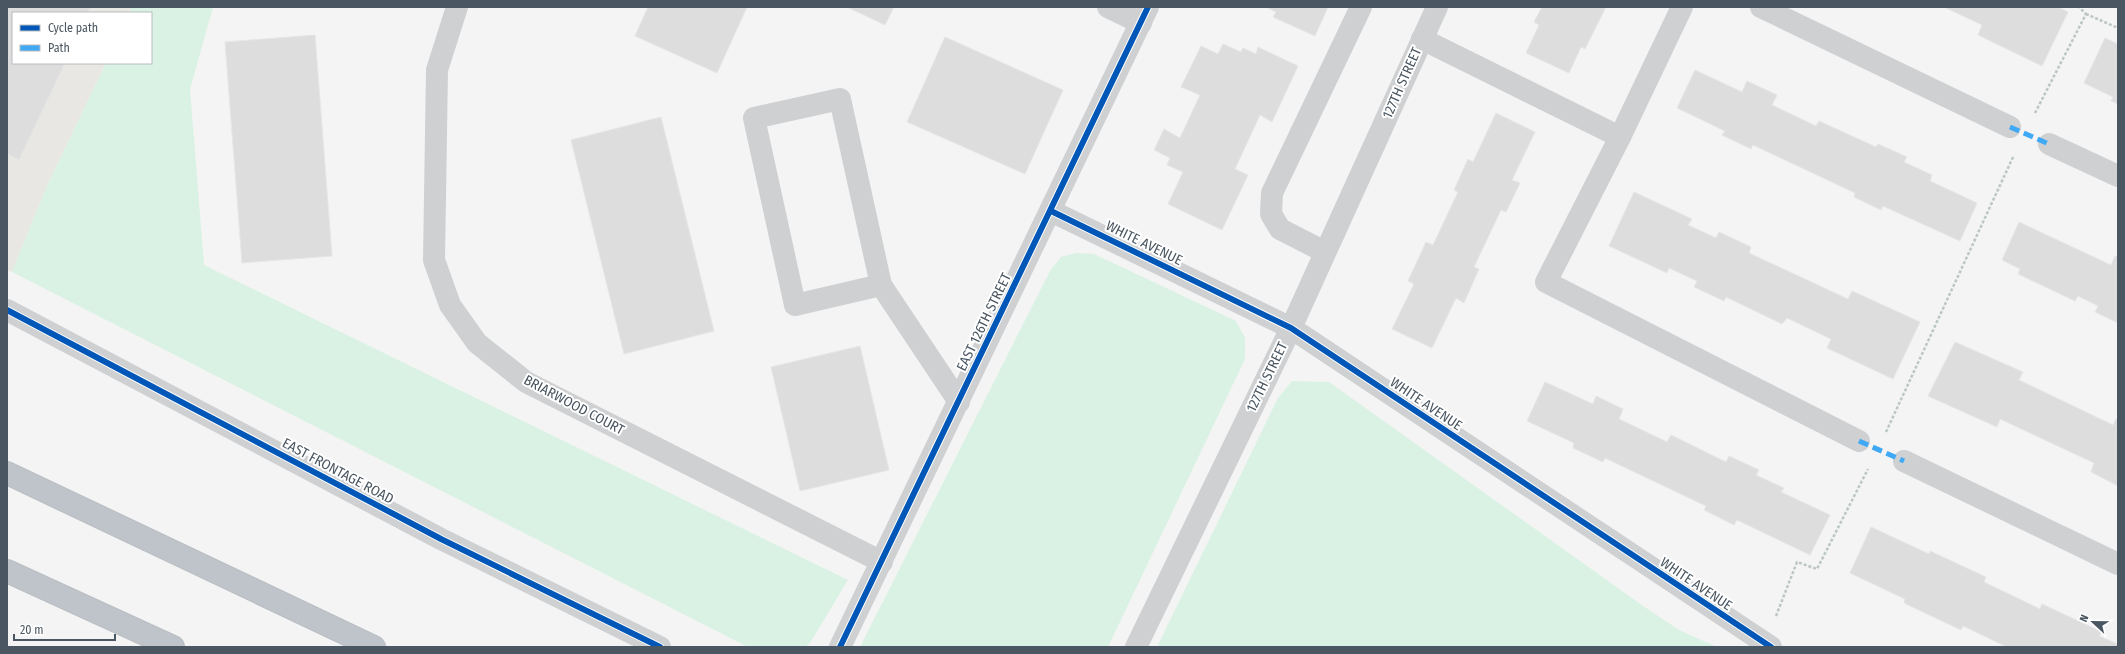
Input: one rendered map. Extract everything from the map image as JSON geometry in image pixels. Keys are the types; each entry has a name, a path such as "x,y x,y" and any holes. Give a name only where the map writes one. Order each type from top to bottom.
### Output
{"highway":[{"path":"7,473 374,647"},
{"path":"7,571 173,647"}],"street":[{"name":"BRIARWOOD COURT","path":"457,7 437,70 434,260 450,305 477,343 526,382 882,562"},
{"path":"1108,7 1145,15"},
{"path":"1325,252 1280,229 1271,214 1272,193 1360,7"},
{"name":"127TH STREET","path":"1136,647 1291,328 1437,7"},
{"path":"1682,7 1620,137 1546,282 1859,441"},
{"path":"1761,7 2010,127"},
{"name":"EAST 126TH STREET","path":"840,647 1145,15"},
{"path":"1422,39 1620,137"},
{"path":"881,285 795,305 754,118 840,99 881,285 959,402"},
{"path":"2049,144 2118,176"},
{"name":"WHITE AVENUE","path":"1051,211 1291,328 1768,646"},
{"name":"EAST FRONTAGE ROAD","path":"7,310 441,539 660,647"},
{"path":"1904,461 2118,564"}],"path":[{"path":"2079,7 2086,14 2118,28"},
{"path":"2031,120 2086,14"},
{"path":"1884,435 2017,148"},
{"path":"1768,646 1797,562 1817,569 1871,463"}],"shaded area":[{"path":"7,7 132,7 130,12 12,12 12,64 106,64 47,186 12,272 7,270"}],"green space":[{"path":"132,7 213,7 190,89 204,265 848,580 810,643 805,647 748,647 12,272 47,186 106,64 152,64 152,12 130,12"},
{"path":"1076,253 1094,254 1236,321 1245,338 1245,359 1108,647 860,647 1050,271 1061,257"},
{"path":"1292,381 1329,382 1643,606 1679,630 1717,647 1157,647 1278,398"}],"building":[{"path":"7,7 91,7 88,12 12,12 12,64 65,64 19,160 7,154"},
{"path":"648,7 747,7 717,73 635,36"},
{"path":"847,7 894,7 885,25"},
{"path":"1266,7 1328,7 1315,36 1273,17 1276,12"},
{"path":"1542,7 1606,7 1585,49 1581,47 1569,73 1526,53 1539,25 1534,22"},
{"path":"1944,7 2058,7 2068,12 2042,66 1978,35 1982,25"},
{"path":"315,35 332,256 242,263 225,42"},
{"path":"945,37 1063,90 1025,174 907,122"},
{"path":"2105,38 2118,44 2118,104 2111,101 2113,97 2084,83"},
{"path":"1223,44 1241,52 1243,48 1256,54 1258,47 1298,66 1272,122 1260,115 1235,169 1248,175 1222,230 1168,204 1183,172 1167,165 1170,158 1154,150 1164,129 1180,138 1200,95 1181,87 1201,46 1218,54"},
{"path":"1695,70 1742,92 1747,81 1777,95 1772,105 1816,126 1819,121 1876,147 1878,144 1907,157 1904,162 1932,175 1930,181 1977,203 1960,241 1883,206 1881,210 1854,197 1855,193 1753,145 1751,149 1722,135 1725,131 1677,108"},
{"path":"1496,113 1535,132 1512,180 1520,183 1506,212 1501,210 1474,267 1479,269 1464,303 1456,298 1432,348 1392,329 1414,284 1408,281 1426,242 1433,245 1458,192 1454,190 1468,159 1473,162"},
{"path":"661,117 714,331 624,354 571,140"},
{"path":"1634,192 1692,219 1688,225 1716,238 1719,232 1751,247 1749,253 1848,299 1852,291 1920,322 1893,379 1827,348 1831,339 1787,318 1782,324 1726,297 1724,301 1694,287 1697,281 1669,268 1667,273 1609,246"},
{"path":"2019,222 2111,265 2115,256 2118,257 2118,323 2095,312 2098,306 2078,296 2075,301 2018,274 2020,269 2002,260"},
{"path":"1955,342 2023,372 2019,380 2113,425 2116,419 2118,420 2118,486 2091,472 2094,463 2000,419 1997,427 1928,396"},
{"path":"860,346 889,470 800,491 771,367"},
{"path":"1545,382 1593,404 1596,396 1623,409 1619,419 1667,442 1671,435 1726,462 1729,456 1759,470 1756,475 1784,488 1781,492 1830,515 1810,555 1737,520 1734,525 1704,510 1706,506 1605,458 1603,462 1573,448 1574,443 1527,421"},
{"path":"1871,527 1929,554 1930,551 1986,577 1984,582 2040,609 2042,604 2102,632 2099,636 2118,644 2118,647 2007,647 1963,626 1961,630 1904,603 1905,599 1850,573"}],"marked path":[{"path":"2010,127 2049,144"},
{"path":"1859,441 1904,461"}],"cycle path":[{"path":"840,647 1148,7"},
{"path":"1051,211 1291,328 1771,647"},
{"path":"7,310 441,539 660,647"}]}
